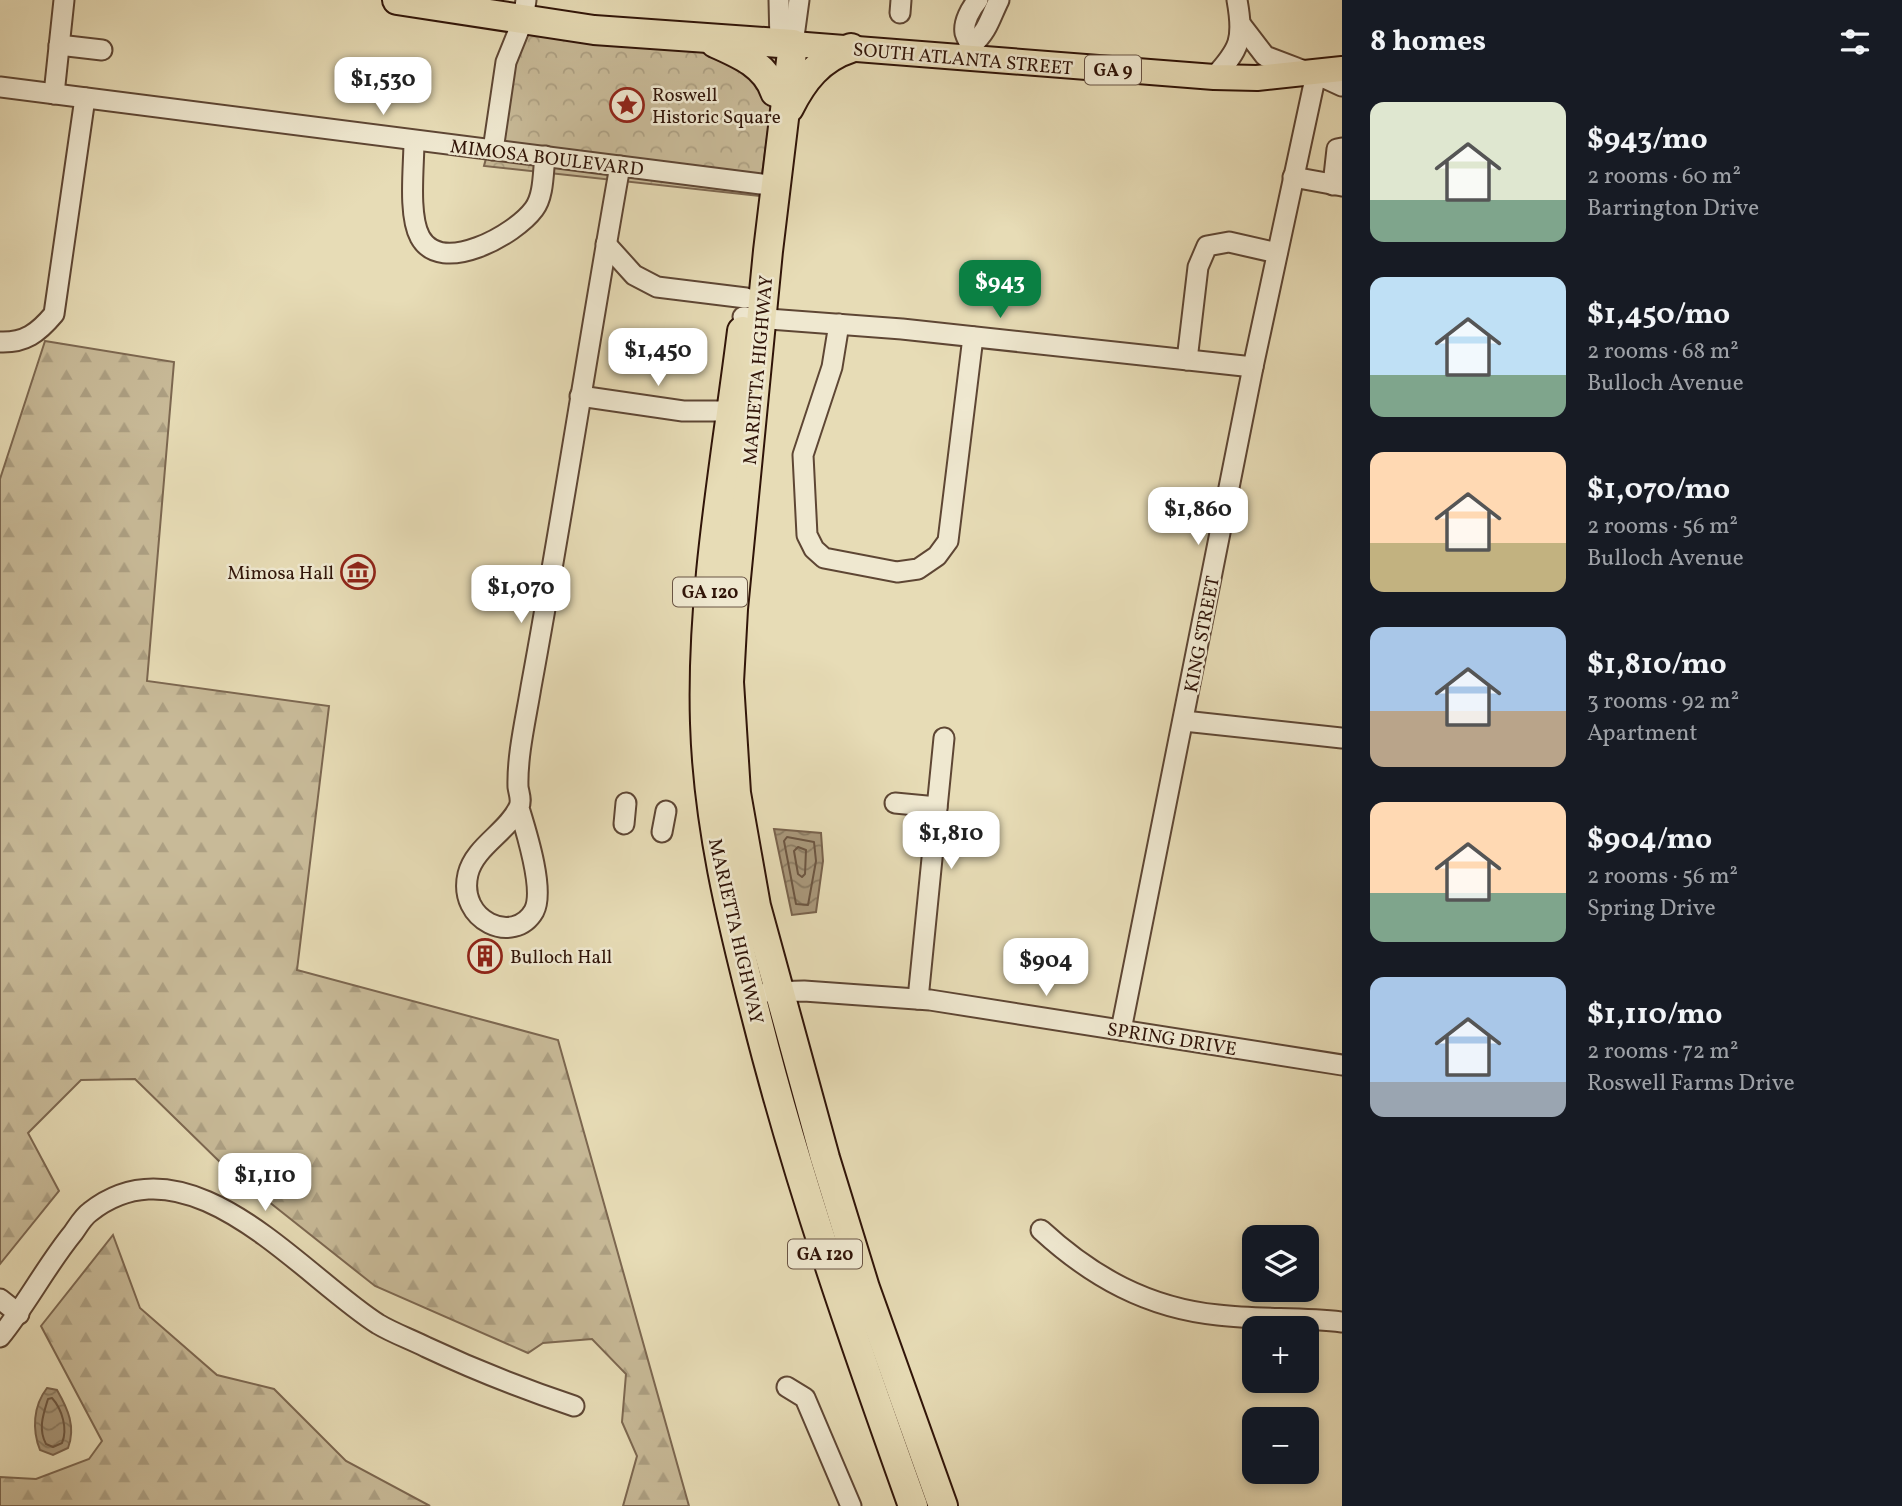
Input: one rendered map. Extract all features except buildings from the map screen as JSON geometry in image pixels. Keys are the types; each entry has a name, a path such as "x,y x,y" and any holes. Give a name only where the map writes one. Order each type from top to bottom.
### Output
{"highway":[{"name":"GA 9","path":"397,0 525,10 594,30 786,44"},
{"path":"705,39 755,64 770,79 775,92"},
{"name":"MARIETTA HIGHWAY","path":"786,44 775,92 761,184 750,311 730,690 740,827 764,993 815,1225 914,1506"},
{"name":"MARIETTA HIGHWAY","path":"786,44 782,131 732,411 708,611 705,724 710,793 720,868 943,1506"},
{"path":"782,131 794,98 808,76 822,63 851,48"}],"main road":[{"name":"SOUTH ATLANTA STREET","path":"786,44 972,51 1214,78 1314,74 1342,69"}],"street":[{"path":"54,94 64,0"},
{"path":"779,0 786,44"},
{"path":"786,44 799,0"},
{"path":"972,51 965,33 978,0"},
{"path":"972,51 987,32 990,16 999,0"},
{"path":"1214,78 1235,54 1242,26 1237,0"},
{"path":"493,150 506,62 525,10"},
{"path":"1242,26 1265,55 1342,86"},
{"path":"60,45 102,50"},
{"name":"KING STREET","path":"1121,1030 1314,74"},
{"name":"MIMOSA BOULEVARD","path":"0,87 761,184"},
{"path":"0,342 15,343 36,334 54,314 85,98"},
{"path":"414,141 415,228 428,249 437,254 467,251 501,236 528,216 539,199 544,156"},
{"path":"1293,177 1338,185 1337,149 1342,148"},
{"path":"519,808 469,870 467,904 479,918 493,925 521,924 531,915 537,904 527,834 519,808 518,787 528,707 620,166"},
{"path":"1186,360 1198,267 1207,246 1229,242 1277,253"},
{"path":"606,244 634,275 657,287 750,311 839,324 1253,368"},
{"path":"839,324 832,367 803,456 807,535 814,549 824,558 876,570 918,569 937,556 948,541 973,337"},
{"path":"580,396 683,411 732,411"},
{"path":"1184,721 1342,738"},
{"path":"918,999 944,738"},
{"path":"624,824 626,803"},
{"path":"895,803 937,807"},
{"path":"662,832 666,811"},
{"name":"SPRING DRIVE","path":"764,993 918,999 1342,1065"},
{"path":"0,1337 19,1314 54,1256 89,1213 118,1196 148,1190 190,1192 222,1205 379,1325 493,1378 574,1406"},
{"path":"1041,1230 1069,1256 1101,1278 1135,1295 1176,1308 1219,1315 1342,1321"},
{"path":"0,1299 19,1314"},
{"path":"787,1387 805,1398 851,1506"}],"green space":[{"path":"523,20 780,43 759,196 484,166"},
{"path":"45,341 174,362 147,681 329,706 297,970 558,1040 689,1506 623,1506 637,1456 622,1422 626,1374 592,1339 543,1343 528,1353 375,1286 225,1167 135,1079 81,1080 28,1133 59,1191 0,1264 0,479"},
{"path":"113,1235 140,1308 217,1375 274,1389 346,1461 430,1506 0,1506 0,1477 36,1479 89,1459 102,1441 41,1326"}],"water":[{"path":"774,829 821,833 823,861 816,912 792,915"},
{"path":"47,1388 57,1390 71,1425 68,1448 53,1455 40,1450 35,1426 39,1402"}],"place":[{"name":"Roswell Historic Square","path":"627,105"},
{"name":"Mimosa Hall","path":"358,572"},
{"name":"Bulloch Hall","path":"485,956"}]}
